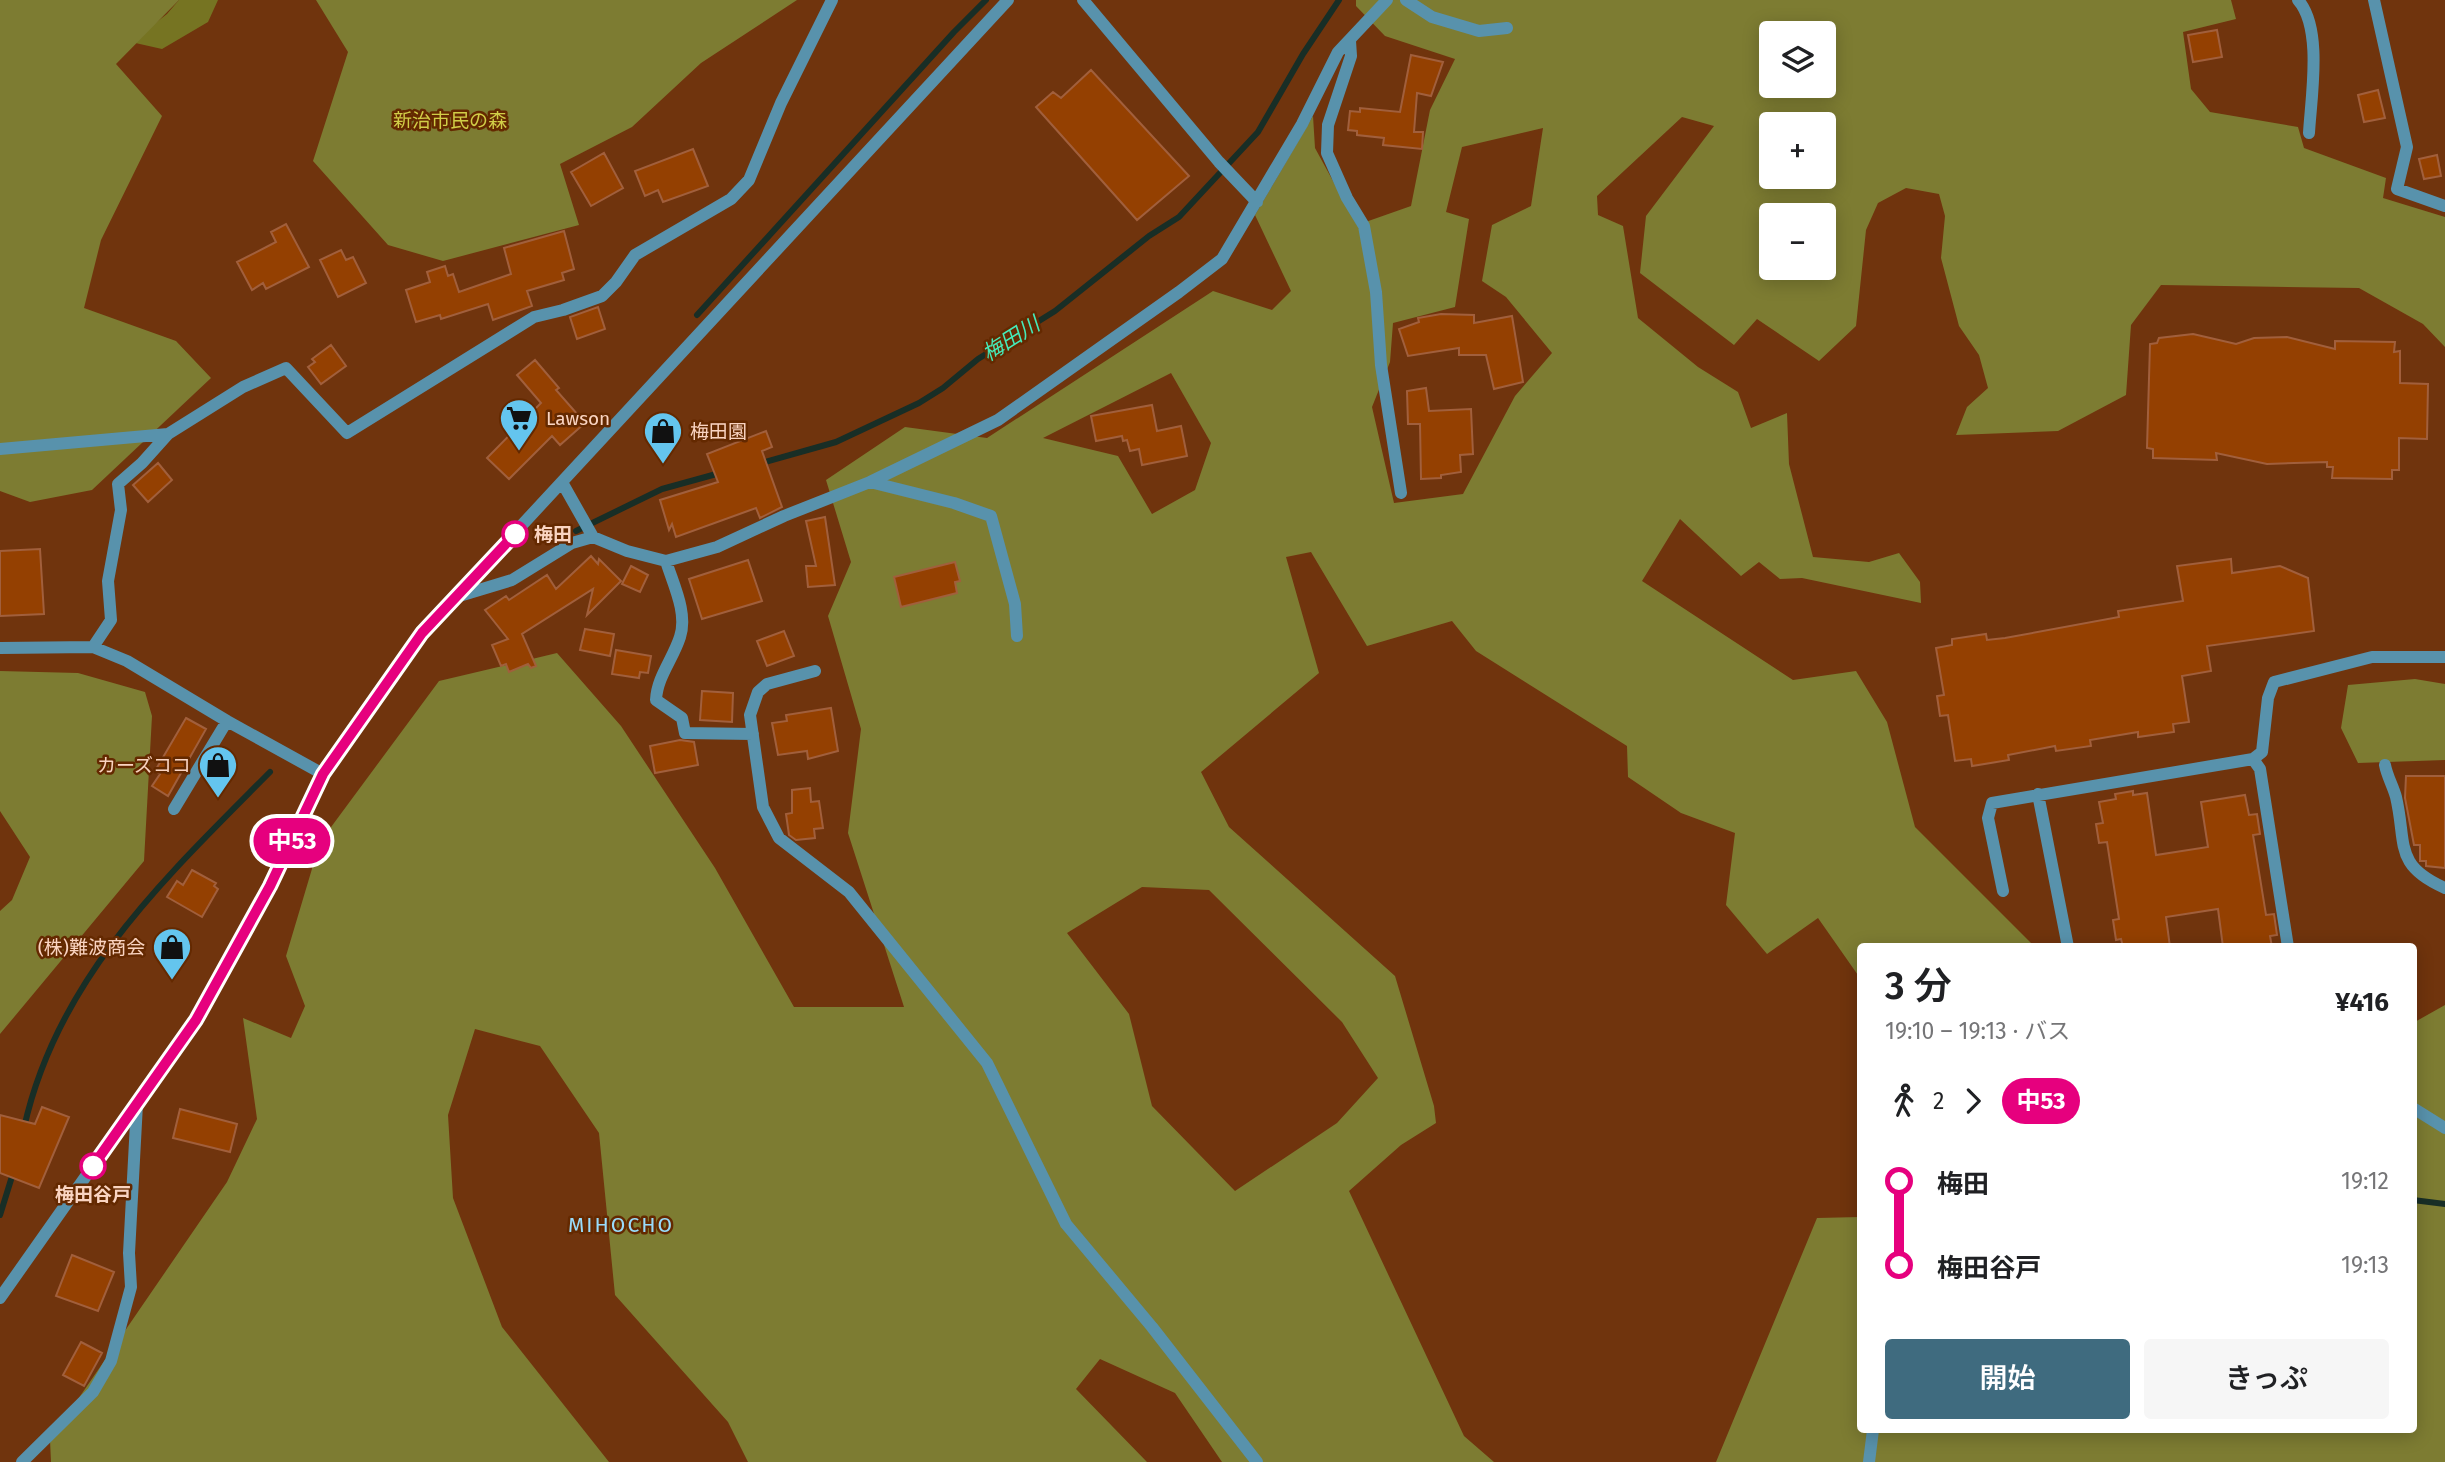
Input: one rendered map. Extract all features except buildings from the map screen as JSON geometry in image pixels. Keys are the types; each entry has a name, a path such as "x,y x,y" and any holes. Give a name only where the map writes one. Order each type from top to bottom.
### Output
{"street":[{"path":"93,647 111,620 108,581 121,510 118,484 142,463 168,434 243,387 286,368 347,433 534,317 602,296 616,282 635,255 730,198 749,180 781,103 832,0"},
{"path":"0,1298 196,1020 270,886 323,774 422,633 563,484 1008,0"},
{"path":"1083,0 1237,183 1257,202"},
{"path":"563,484 592,536 627,551 666,561 717,547 784,516 870,482 998,420 1222,259 1257,202 1338,52 1387,0"},
{"path":"1406,0 1432,17 1479,31 1507,28"},
{"path":"2298,0 2303,6 2313,38 2309,133"},
{"path":"2374,0 2406,147 2397,189 2445,206"},
{"path":"1350,41 1351,56 1328,125 1327,153 1347,198 1364,226 1376,292 1381,365 1401,493"},
{"path":"0,449 168,434"},
{"path":"870,482 954,503 991,516 1015,604 1017,636"},
{"path":"455,598 512,580 572,543 592,536"},
{"path":"666,561 682,615 681,635 657,688 656,700 682,718 685,733 753,734"},
{"path":"0,648 93,647 127,661 323,774"},
{"path":"2003,891 1989,818 1992,803 2253,759 2262,752 2268,698 2274,682 2372,657 2445,657"},
{"path":"815,671 767,684 758,692 750,715 763,807 779,838 849,892 988,1063 1066,1224 1152,1327 1257,1462"},
{"path":"174,809 227,721"},
{"path":"2253,759 2260,769 2287,943"},
{"path":"2385,765 2388,780 2395,793 2405,857 2423,878 2445,888"},
{"path":"2038,794 2067,943"},
{"path":"22,1462 93,1392 111,1361 131,1287 129,1252 137,1104"},
{"path":"2417,1110 2445,1128"},
{"path":"1869,1462 1873,1433"}],"shaded area":[{"path":"179,0 218,0 208,22 162,49 131,42 167,14"}],"green space":[{"path":"0,0 179,0 116,64 162,116 101,240 84,308 176,341 211,378 92,490 30,502 0,491"},
{"name":"新治市民の森","path":"316,0 797,0 701,63 632,127 560,164 579,225 443,261 388,245 313,161 348,52"},
{"path":"1356,0 2231,0 2236,19 2183,32 2191,89 2210,112 2298,127 2304,148 2386,178 2383,198 2445,217 2445,347 2423,324 2359,288 2161,285 2131,325 2126,395 2058,431 1956,435 1967,407 1988,388 1979,355 1959,326 1941,258 1945,216 1939,194 1906,188 1878,203 1866,230 1856,326 1819,361 1757,319 1734,345 1640,273 1646,216 1714,126 1682,117 1597,196 1598,215 1623,226 1638,318 1698,367 1738,392 1751,428 1787,413 1789,464 1813,557 1869,562 1899,553 1920,582 1921,603 1802,578 1780,579 1759,562 1741,576 1680,519 1642,581 1793,680 1856,671 1887,722 1915,827 2031,943 1857,943 1857,974 1818,918 1767,954 1726,905 1735,833 1681,813 1628,777 1627,746 1476,651 1452,621 1367,646 1311,552 1286,557 1319,673 1201,772 1229,827 1395,976 1434,1106 1436,1123 1401,1145 1349,1191 1464,1436 1494,1462 1222,1462 1175,1393 1100,1359 1076,1389 1147,1462 748,1462 728,1422 615,1295 599,1133 540,1046 475,1029 448,1115 453,1198 502,1327 609,1462 51,1462 50,1440 227,1182 257,1119 243,1018 291,1038 305,1006 286,956 320,842 439,681 557,653 621,726 715,868 794,1007 904,1007 848,833 861,729 828,616 851,562 826,480 905,427 987,438 1213,291 1272,310 1291,291 1255,215 1313,116 1315,148 1357,225 1411,206 1430,110 1455,59 1385,36 1356,6","holes":["1543,128 1531,206 1492,225 1482,281 1506,297 1552,353 1515,396 1463,494 1394,503 1372,407 1390,362 1393,323 1455,307 1469,219 1446,212 1462,147","1171,373 1211,443 1195,490 1152,514 1118,456 1043,438","1142,887 1209,890 1342,1022 1378,1078 1337,1123 1235,1191 1152,1106 1129,1014 1067,933"]},
{"path":"0,671 78,673 145,692 152,716 144,861 0,1034 0,911 12,900 30,857 0,811"},
{"path":"2415,679 2445,684 2445,760 2358,763 2341,728 2348,685"},
{"path":"2445,1005 2445,1462 1716,1462 1817,1218 1857,1217 1857,1433 2417,1433 2417,1021"}],"waterway":[{"path":"697,315 986,0"},
{"name":"梅田川","path":"758,464 836,442 919,403 943,388 978,359 1055,311 1149,236 1179,217 1258,132 1303,54 1339,0"},
{"name":"梅田川","path":"576,531 662,489 720,473"},
{"path":"24,1128 40,1074 62,1024 89,977 120,933 155,891 270,772"},
{"path":"0,1215 14,1170"},
{"path":"2417,1200 2445,1204"}],"bus line":[{"name":"中53","path":"93,1166 196,1020 270,886 323,774 422,633 515,534"}],"place":[{"name":"Lawson","path":"519,452"},
{"name":"梅田園","path":"663,465"},
{"name":"梅田","path":"515,534"},
{"name":"カーズココ","path":"218,799"},
{"name":"(株)難波商会","path":"172,981"},
{"name":"梅田谷戸","path":"93,1166"}],"district":[{"name":"MIHOCHO","path":"621,1225"}]}
